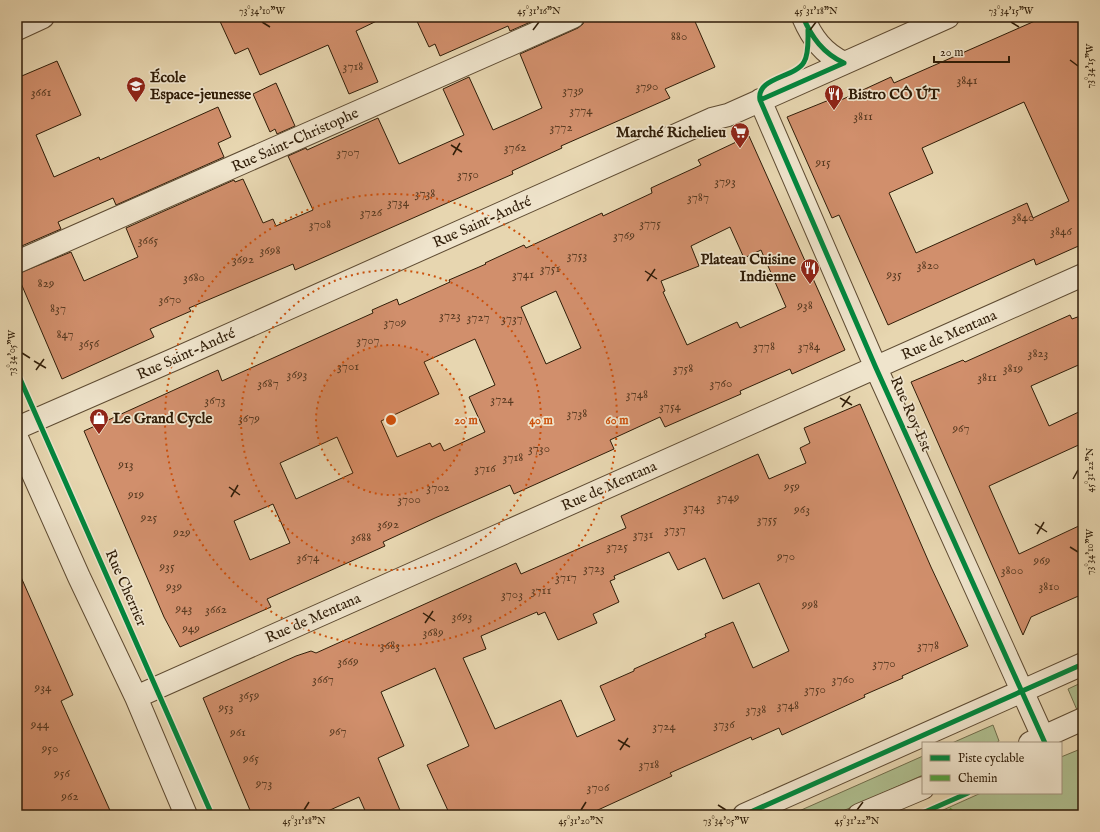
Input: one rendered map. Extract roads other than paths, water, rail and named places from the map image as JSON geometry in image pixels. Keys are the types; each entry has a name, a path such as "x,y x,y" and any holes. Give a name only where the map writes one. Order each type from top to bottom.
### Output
{"street":[{"path":"17,29 43,17"},
{"name":"Rue Saint-Christophe","path":"17,262 573,17"},
{"path":"802,17 808,30 821,48 832,57 844,63"},
{"name":"Rue Saint-André","path":"17,428 182,356 712,119 728,114 948,17"},
{"name":"Rue Roy Est","path":"760,100 876,368 1022,691 1036,740"},
{"name":"Rue de Mentana","path":"136,697 1083,275"},
{"path":"17,438 79,577 136,697 186,815"},
{"path":"744,815 1083,664"},
{"path":"1036,740 1083,719"},
{"path":"859,815 922,788"}],"place":[{"name":"École Espace-jeunesse","path":"136,103"},
{"name":"Bistro CÔ ÚT","path":"834,111"},
{"name":"Marché Richelieu","path":"740,149"},
{"name":"Plateau Cuisine Indienne","path":"810,285"},
{"name":"Le Grand Cycle","path":"99,435"}]}
